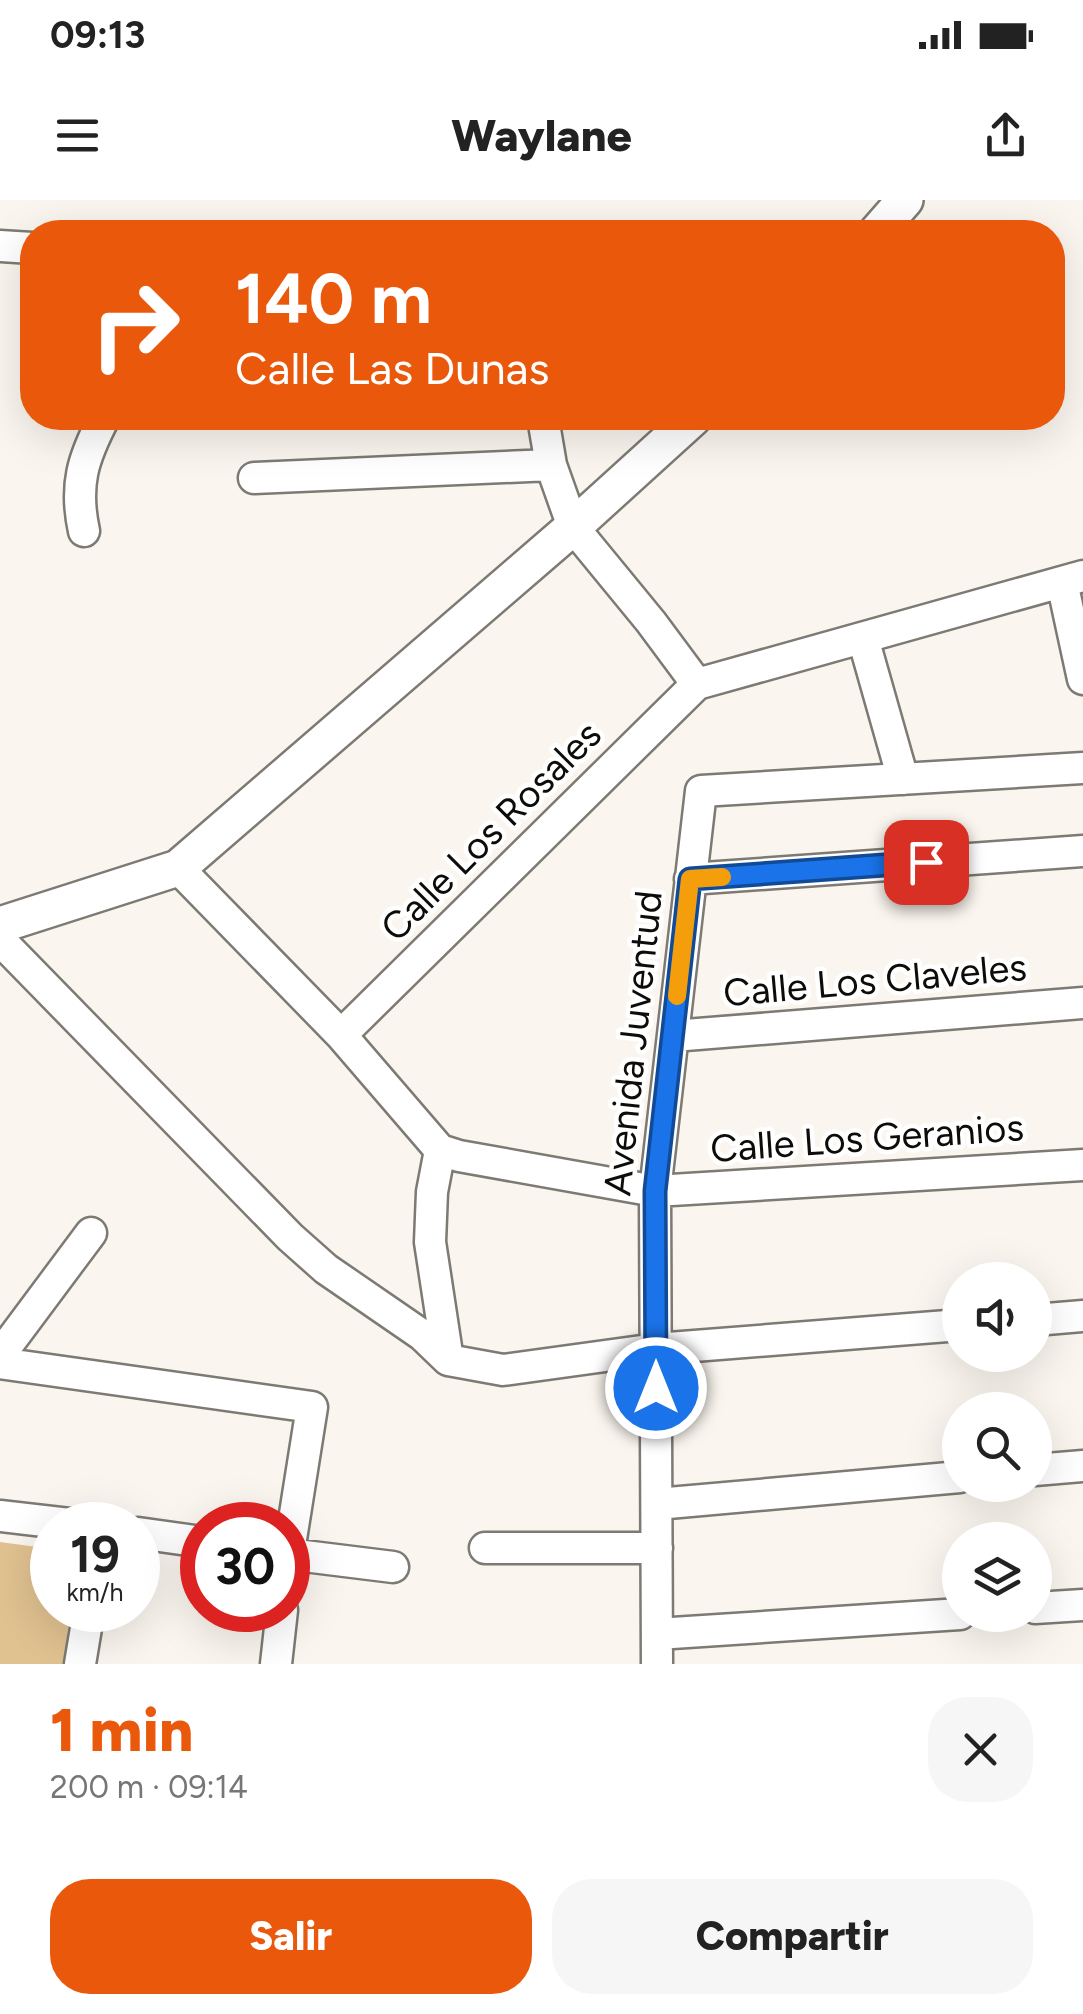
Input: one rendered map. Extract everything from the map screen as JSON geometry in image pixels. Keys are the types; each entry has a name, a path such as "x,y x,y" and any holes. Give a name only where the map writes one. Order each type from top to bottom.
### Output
{"street":[{"path":"888,220 905,200"},
{"path":"84,531 80,511 82,470 98,430"},
{"path":"544,430 551,465 572,527 652,622 696,684 1072,579 1083,679"},
{"path":"0,925 178,868 680,430"},
{"path":"254,478 551,465"},
{"path":"864,638 903,779 1083,768"},
{"name":"Calle Los Rosales","path":"341,1035 696,684"},
{"name":"Avenida Juventud","path":"657,1649 655,1191 701,792 903,779"},
{"path":"690,879 1083,851"},
{"path":"178,868 341,1035 440,1150 432,1192 430,1242 448,1360"},
{"path":"0,940 290,1238 326,1269 422,1336 448,1360 504,1370 656,1349 942,1327"},
{"name":"Calle Los Claveles","path":"673,1036 1083,1003"},
{"name":"Calle Los Geranios","path":"440,1150 655,1191 1083,1165"},
{"path":"0,1354 91,1233"},
{"path":"1052,1319 1083,1316"},
{"path":"0,1363 312,1407 297,1502"},
{"path":"1052,1469 1083,1466"},
{"path":"657,1504 942,1479"},
{"path":"0,1516 30,1519"},
{"path":"485,1548 658,1548"},
{"path":"310,1558 393,1567"},
{"path":"1052,1607 1083,1605"},
{"path":"657,1649 942,1616"},
{"path":"80,1664 85,1632"},
{"path":"276,1664 280,1632"}],"shaded area":[{"path":"0,1542 30,1546 30,1632 68,1632 64,1664 0,1664"}],"slow traffic":[{"path":"677,996 690,879 722,877"}],"route":[{"path":"656,1388 655,1191 690,879 926,862"}]}
